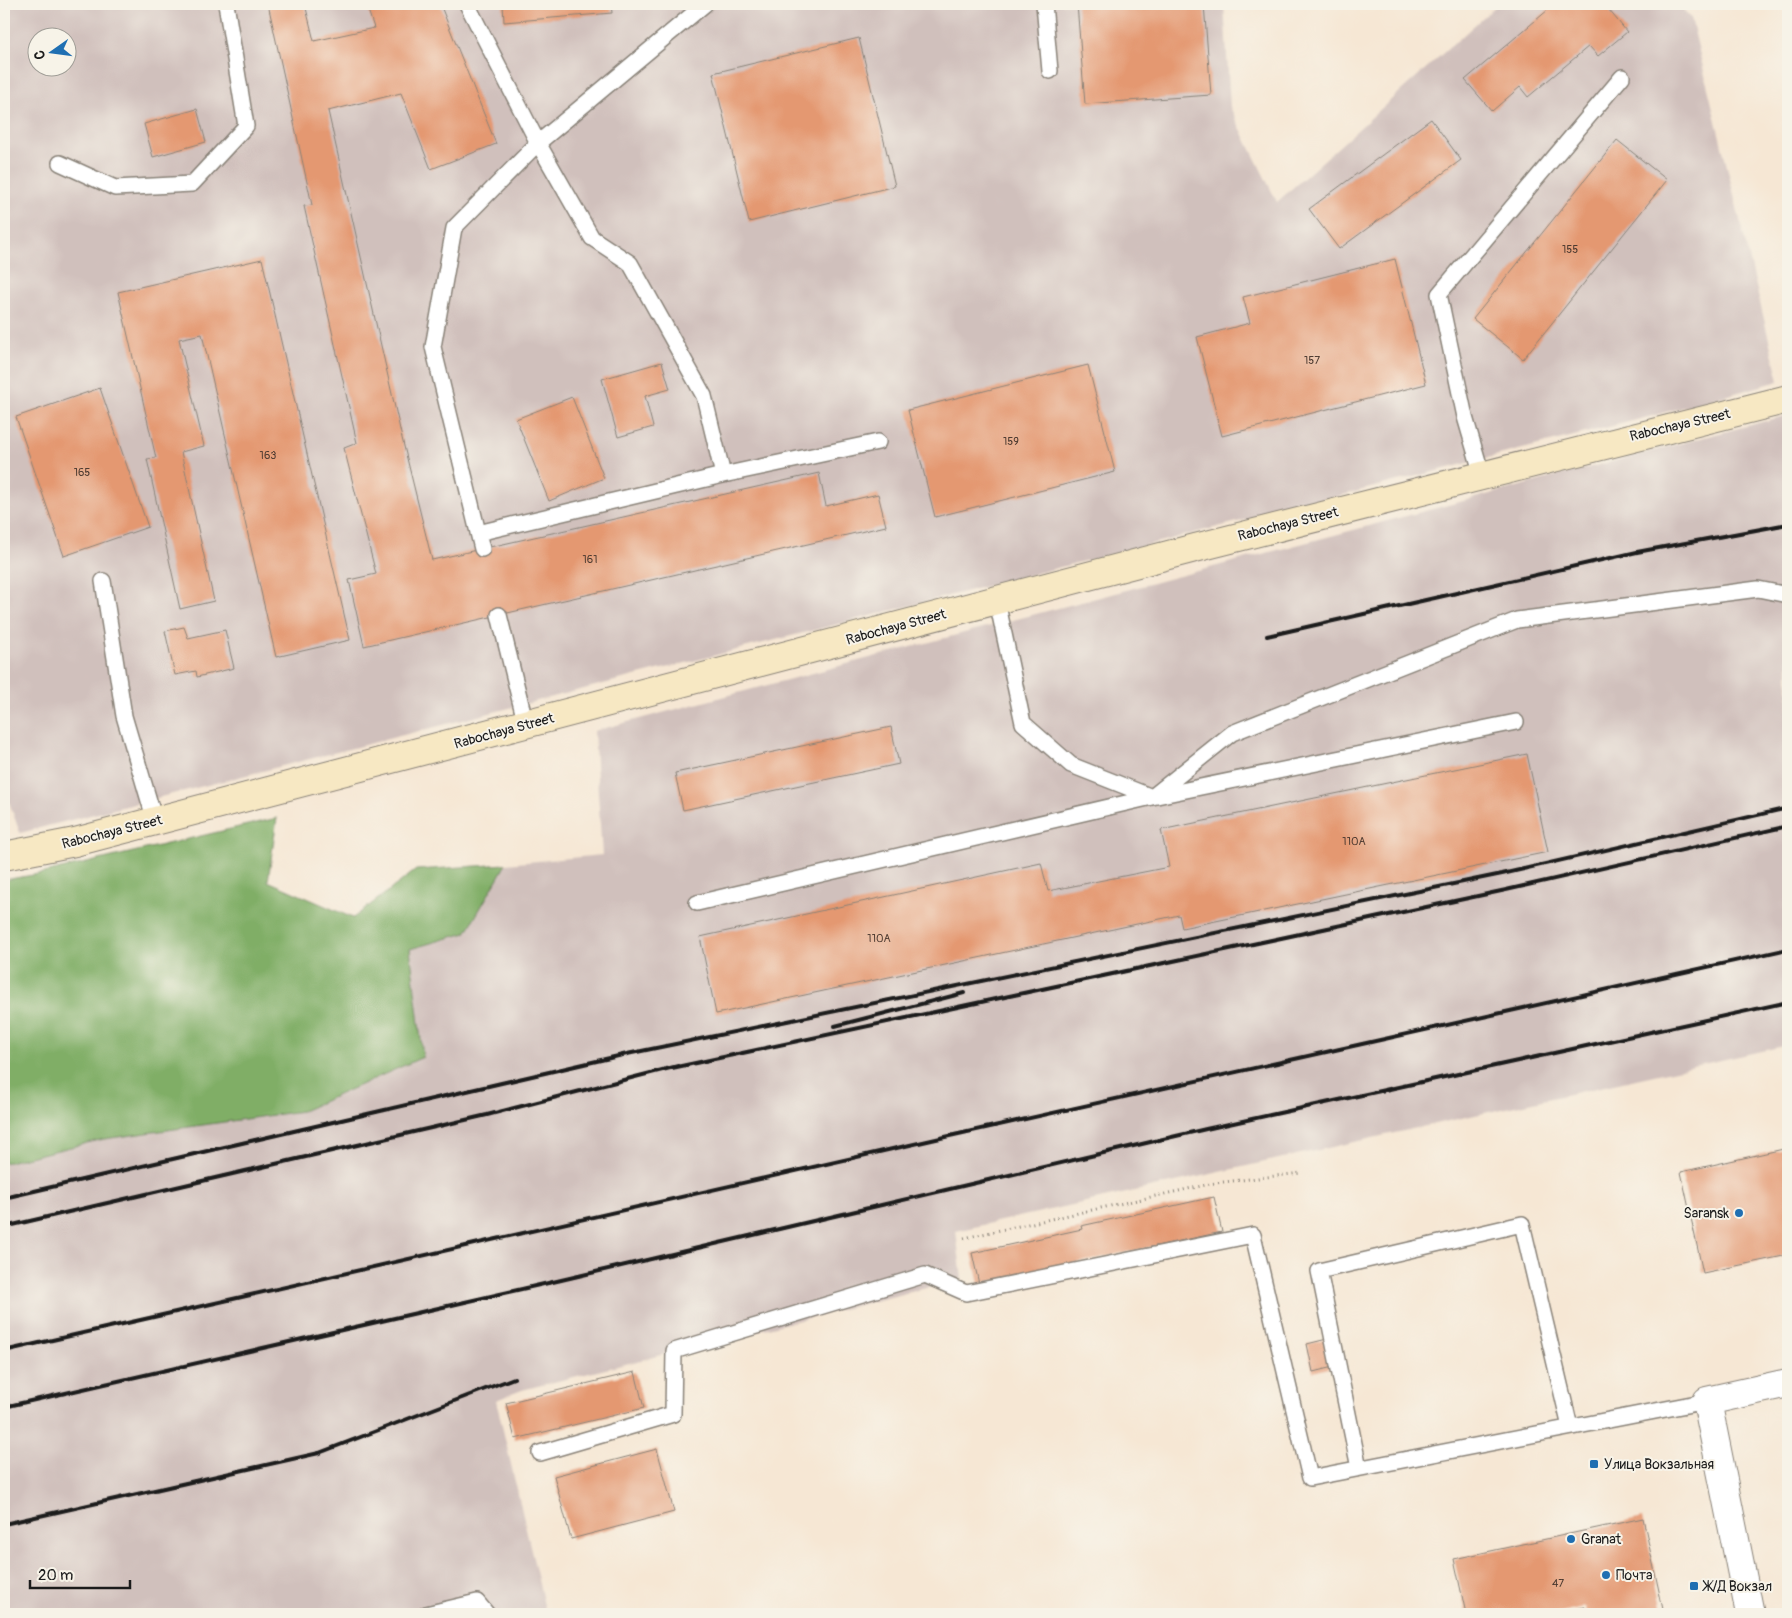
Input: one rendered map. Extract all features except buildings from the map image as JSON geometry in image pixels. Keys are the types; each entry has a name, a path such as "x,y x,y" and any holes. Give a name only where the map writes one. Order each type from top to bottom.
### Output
{"street":[{"name":"Rabochaya Street","path":"4,856 75,842 997,600 1482,475 1788,399"},
{"path":"1750,1614 1707,1401 1788,1383"}],"lane":[{"path":"60,163 115,188 192,184 246,126 226,4"},
{"path":"467,4 538,143 592,238 630,263 700,388 704,396 723,475"},
{"path":"482,549 433,347 454,228 538,143 705,4"},
{"path":"1044,4 1050,71"},
{"path":"1482,475 1465,417 1439,294 1622,78"},
{"path":"478,533 723,475 878,442"},
{"path":"103,581 124,716 155,821"},
{"path":"1152,797 1232,733 1518,620 1758,589 1788,595"},
{"path":"997,600 1023,723 1072,765 1152,797"},
{"path":"499,615 526,725"},
{"path":"697,903 1152,797 1516,722"},
{"path":"1359,1468 1319,1271 1522,1224 1570,1427"},
{"path":"540,1453 673,1414 674,1352 925,1275 966,1293 1253,1236 1310,1478 1707,1401"},
{"path":"426,1614 477,1602 487,1614"}],"path":[{"path":"964,1238 1215,1183 1301,1173"}],"shaded area":[{"path":"4,4 1224,4 1230,107 1277,202 1498,4 1678,4 1691,18 1779,381 1648,417 20,833 4,788"},
{"path":"1788,415 1788,1045 956,1231 962,1279 522,1390 496,1400 546,1614 4,1614 4,1163 104,1139 410,949 466,933 506,864 602,855 594,731"}],"green space":[{"path":"277,818 268,881 353,918 416,870 506,864 466,933 410,949 423,1057 302,1111 104,1139 4,1163 4,880 44,873"}],"railway":[{"path":"1267,636 1637,552 1788,524"},
{"path":"4,1198 627,1054 1502,874 1788,808"},
{"path":"672,1068 1506,890 1788,826"},
{"path":"4,1351 945,1137 1788,949"},
{"path":"835,1026 964,993"},
{"path":"4,1407 557,1281 1206,1129 1788,1002"},
{"path":"4,1227 487,1115 678,1066"},
{"path":"4,1524 319,1453 514,1378"}],"place":[{"name":"Saransk","path":"1739,1213"},
{"name":"Улица Вокзальная","path":"1594,1464"},
{"name":"Granat","path":"1571,1539"},
{"name":"Почта","path":"1606,1575"},
{"name":"Ж/Д Вокзал","path":"1694,1586"}]}
